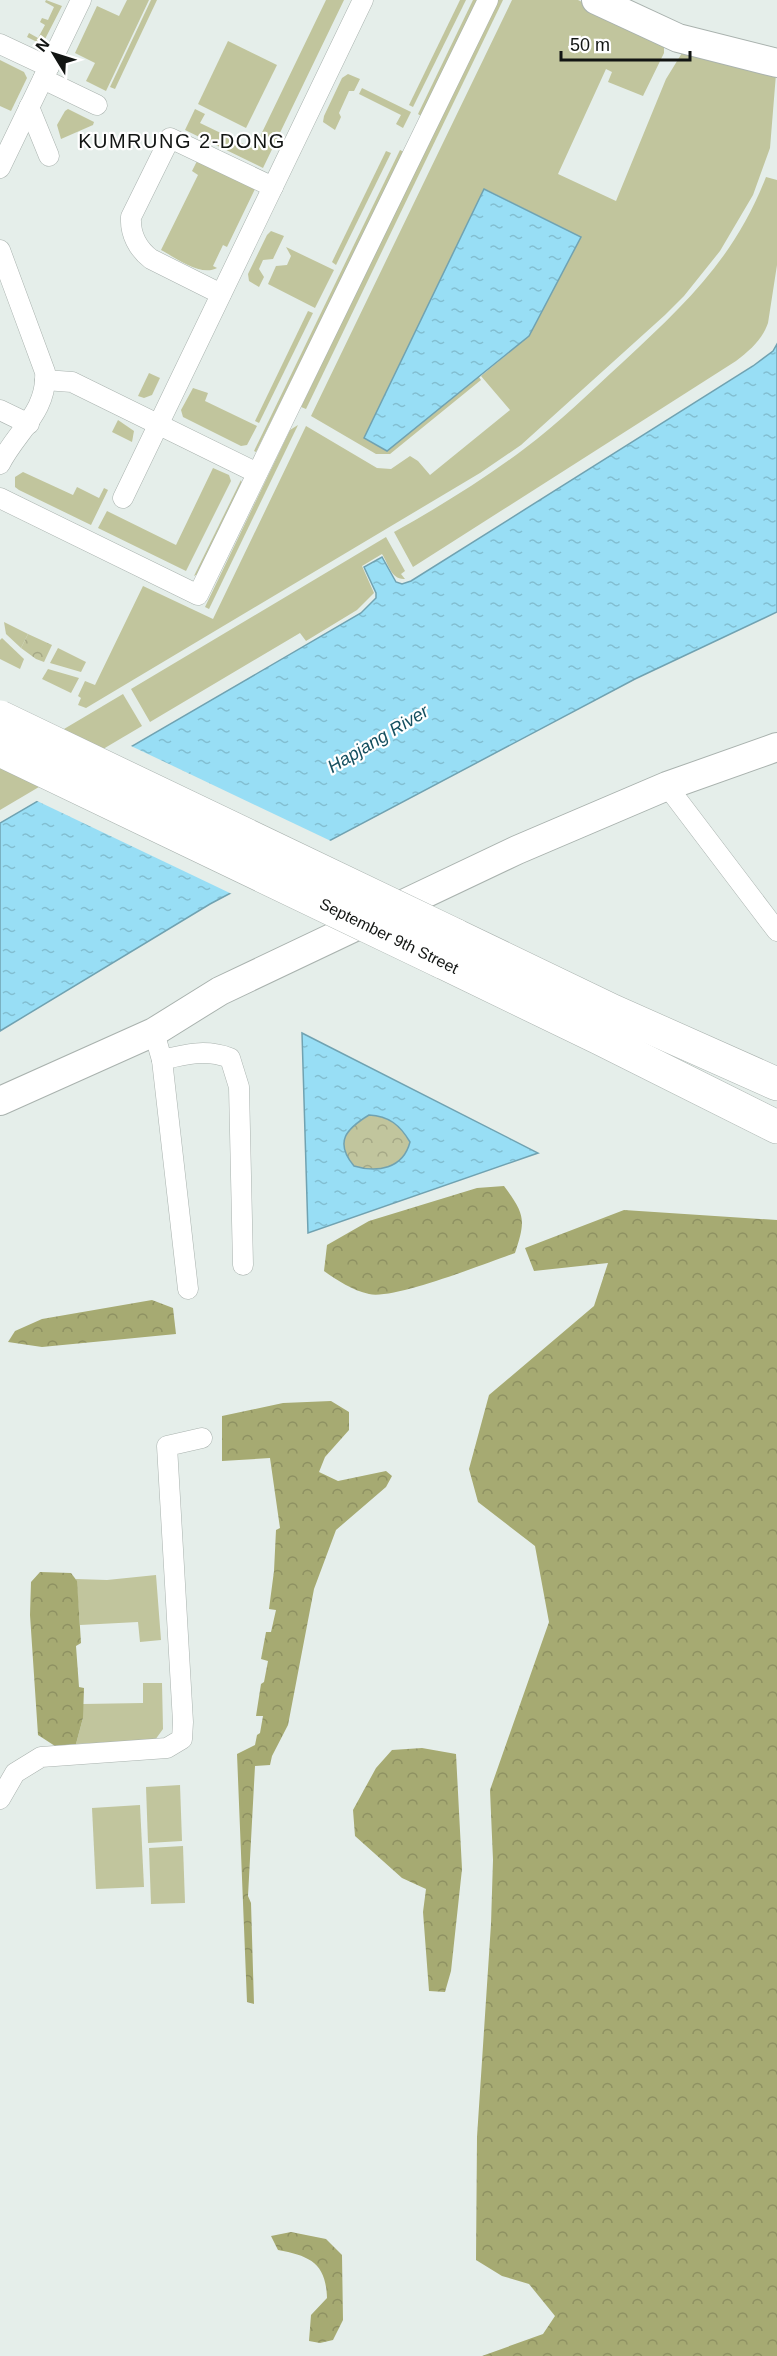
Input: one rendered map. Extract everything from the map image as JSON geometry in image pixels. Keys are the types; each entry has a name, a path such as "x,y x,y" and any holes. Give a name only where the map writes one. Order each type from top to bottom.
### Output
{"highway":[{"name":"September 9th Street","path":"0,717 448,948 777,1127"},
{"name":"September 9th Street","path":"0,750 448,948 613,1011 777,1084"}],"street":[{"path":"0,168 81,0"},
{"path":"123,498 363,0"},
{"path":"0,498 198,595 488,0"},
{"path":"596,0 678,38 777,63"},
{"path":"0,44 97,105"},
{"path":"29,107 48,156"},
{"path":"221,294 151,259 142,252 130,228 131,217 170,138 273,187"},
{"path":"0,250 45,372 46,385 29,424 8,448 0,464"},
{"path":"45,380 72,382 257,472"},
{"path":"0,410 29,424"},
{"path":"0,1101 154,1032 220,991 517,850 667,786 777,747"},
{"path":"667,786 777,932"},
{"path":"154,1032 162,1060 188,1289"},
{"path":"162,1060 192,1052 217,1053 230,1058 239,1087 243,1265"},
{"path":"0,1799 15,1773 41,1757 167,1748 182,1739 183,1722 167,1446 202,1438"}],"green space":[{"path":"46,0 62,6 44,41 39,43 27,37 29,33 38,38 45,25 40,22 42,18 48,20 54,7 45,2"},
{"path":"127,0 149,0 106,91 86,81 95,63 75,53 97,6 119,16"},
{"path":"151,0 157,0 115,89 110,87"},
{"path":"326,0 344,0 263,168 185,130 195,109 205,114 200,123 254,149"},
{"path":"460,0 466,0 413,107 409,105"},
{"path":"473,0 478,0 421,116 418,114"},
{"path":"497,0 503,0 306,409 301,407"},
{"path":"512,0 578,0 625,23 664,47 664,53 643,96 608,82 612,72 606,69 558,174 616,201 666,79 682,53 776,74 770,148 753,195 720,251 684,296 665,315 521,445 480,473 86,708 78,705 81,698 78,696 85,681 95,685 143,586 213,619 306,426 377,468 391,469 410,456 418,461 430,475 510,410 481,376 529,336 581,237 485,189 479,377 481,380 390,454 376,454 311,416"},
{"path":"228,41 277,65 246,128 198,104"},
{"path":"0,60 24,72 27,78 11,111 0,106"},
{"path":"348,74 360,79 354,91 349,91 339,113 341,117 335,130 323,122 324,116 342,78"},
{"path":"362,88 411,112 403,128 396,124 401,115 359,94"},
{"path":"68,109 94,122 93,125 61,139 57,125"},
{"path":"400,150 404,152 256,452 254,451"},
{"path":"386,151 391,153 336,265 332,262"},
{"path":"197,161 255,189 227,247 223,245 213,266 217,268 211,270 196,268 161,250 198,175 192,171"},
{"path":"766,177 777,180 777,265 768,323 755,344 736,361 413,567 394,532 461,493 524,449 562,418 646,340 687,299 723,256 739,232"},
{"path":"271,231 284,236 273,259 263,260 259,269 264,277 259,287 249,281 248,274"},
{"path":"286,247 334,270 315,308 268,284 276,266 287,265 291,256"},
{"path":"308,311 313,313 259,423 255,421"},
{"path":"149,373 160,378 152,395 144,398 138,396"},
{"path":"193,388 208,393 205,401 257,426 247,445 241,446 183,417 181,410"},
{"path":"118,420 134,431 132,442 112,432"},
{"path":"298,425 209,609 205,607 290,430"},
{"path":"213,468 229,475 231,481 186,571 98,528 107,511 176,545"},
{"path":"23,472 73,495 77,487 99,498 104,488 108,490 91,525 15,487 15,477"},
{"path":"241,480 242,484 198,574 194,576"},
{"path":"386,537 405,571 401,574 405,579 400,579 393,574 382,554 362,566 374,593 357,610 306,641 300,633 150,722 131,689"},
{"path":"4,622 28,634 21,648 6,634"},
{"path":"28,634 52,645 44,662 21,648"},
{"path":"2,638 24,659 20,669 0,659 0,640"},
{"path":"58,648 86,662 81,672 50,663"},
{"path":"48,669 79,678 71,693 42,679"},
{"path":"123,694 142,726 0,810 0,767"},
{"path":"370,1115 394,1123 410,1142 402,1158 388,1167 371,1169 354,1166 345,1150 344,1143 349,1131"},
{"path":"504,1186 522,1218 521,1233 515,1253 419,1286 381,1294 369,1294 357,1290 324,1271 327,1245 369,1221 477,1188"},
{"path":"624,1210 777,1220 777,2356 482,2356 543,2334 555,2316 529,2284 502,2276 476,2260 477,2137 493,1860 490,1790 549,1622 535,1546 478,1502 469,1469 489,1395 594,1306 608,1263 534,1271 525,1248"},
{"path":"152,1300 173,1308 176,1334 42,1347 8,1342 15,1331 42,1319"},
{"path":"331,1401 349,1412 349,1430 325,1457 319,1472 338,1481 386,1471 392,1476 386,1487 336,1530 314,1589 288,1725 272,1756 270,1765 255,1766 248,1896 251,1903 254,2004 247,2002 237,1754 255,1745 257,1735 260,1733 263,1716 256,1716 261,1684 264,1682 268,1661 261,1659 266,1632 271,1632 276,1610 269,1609 276,1530 280,1528 270,1458 222,1461 222,1416 283,1403"},
{"path":"40,1572 71,1573 77,1581 81,1643 76,1646 79,1687 84,1688 83,1718 76,1744 55,1746 38,1735 30,1615 31,1582"},
{"path":"156,1575 161,1640 140,1642 138,1622 80,1625 76,1579 107,1580"},
{"path":"143,1683 162,1683 163,1729 155,1740 76,1744 83,1718 83,1704 143,1703"},
{"path":"422,1748 456,1754 462,1869 451,1971 445,1992 429,1991 423,1912 426,1889 402,1878 355,1836 353,1810 376,1768 392,1750"},
{"path":"180,1785 182,1841 148,1843 146,1787"},
{"path":"140,1805 144,1887 96,1889 92,1808"},
{"path":"183,1846 185,1903 151,1904 149,1848"},
{"path":"291,2232 326,2239 342,2255 343,2320 333,2340 320,2343 309,2341 311,2315 327,2298 326,2286 314,2263 299,2255 278,2250 271,2236"}],"water":[{"path":"484,189 581,237 529,336 387,451 364,438"},
{"name":"Hapjang River","path":"777,344 777,612 635,679 210,904 0,1031 0,823 361,613 376,598 376,593 364,567 382,557 396,582 402,584 411,581 753,366 773,351"},
{"path":"302,1033 538,1153 308,1233","holes":["369,1115 393,1122 410,1142 402,1158 388,1167 371,1169 354,1166 345,1150 345,1137 349,1131"]}],"pier":[{"path":"129,745 333,842 234,895 35,800"}],"district":[{"name":"KUMRUNG 2-DONG","path":"182,141"}]}
